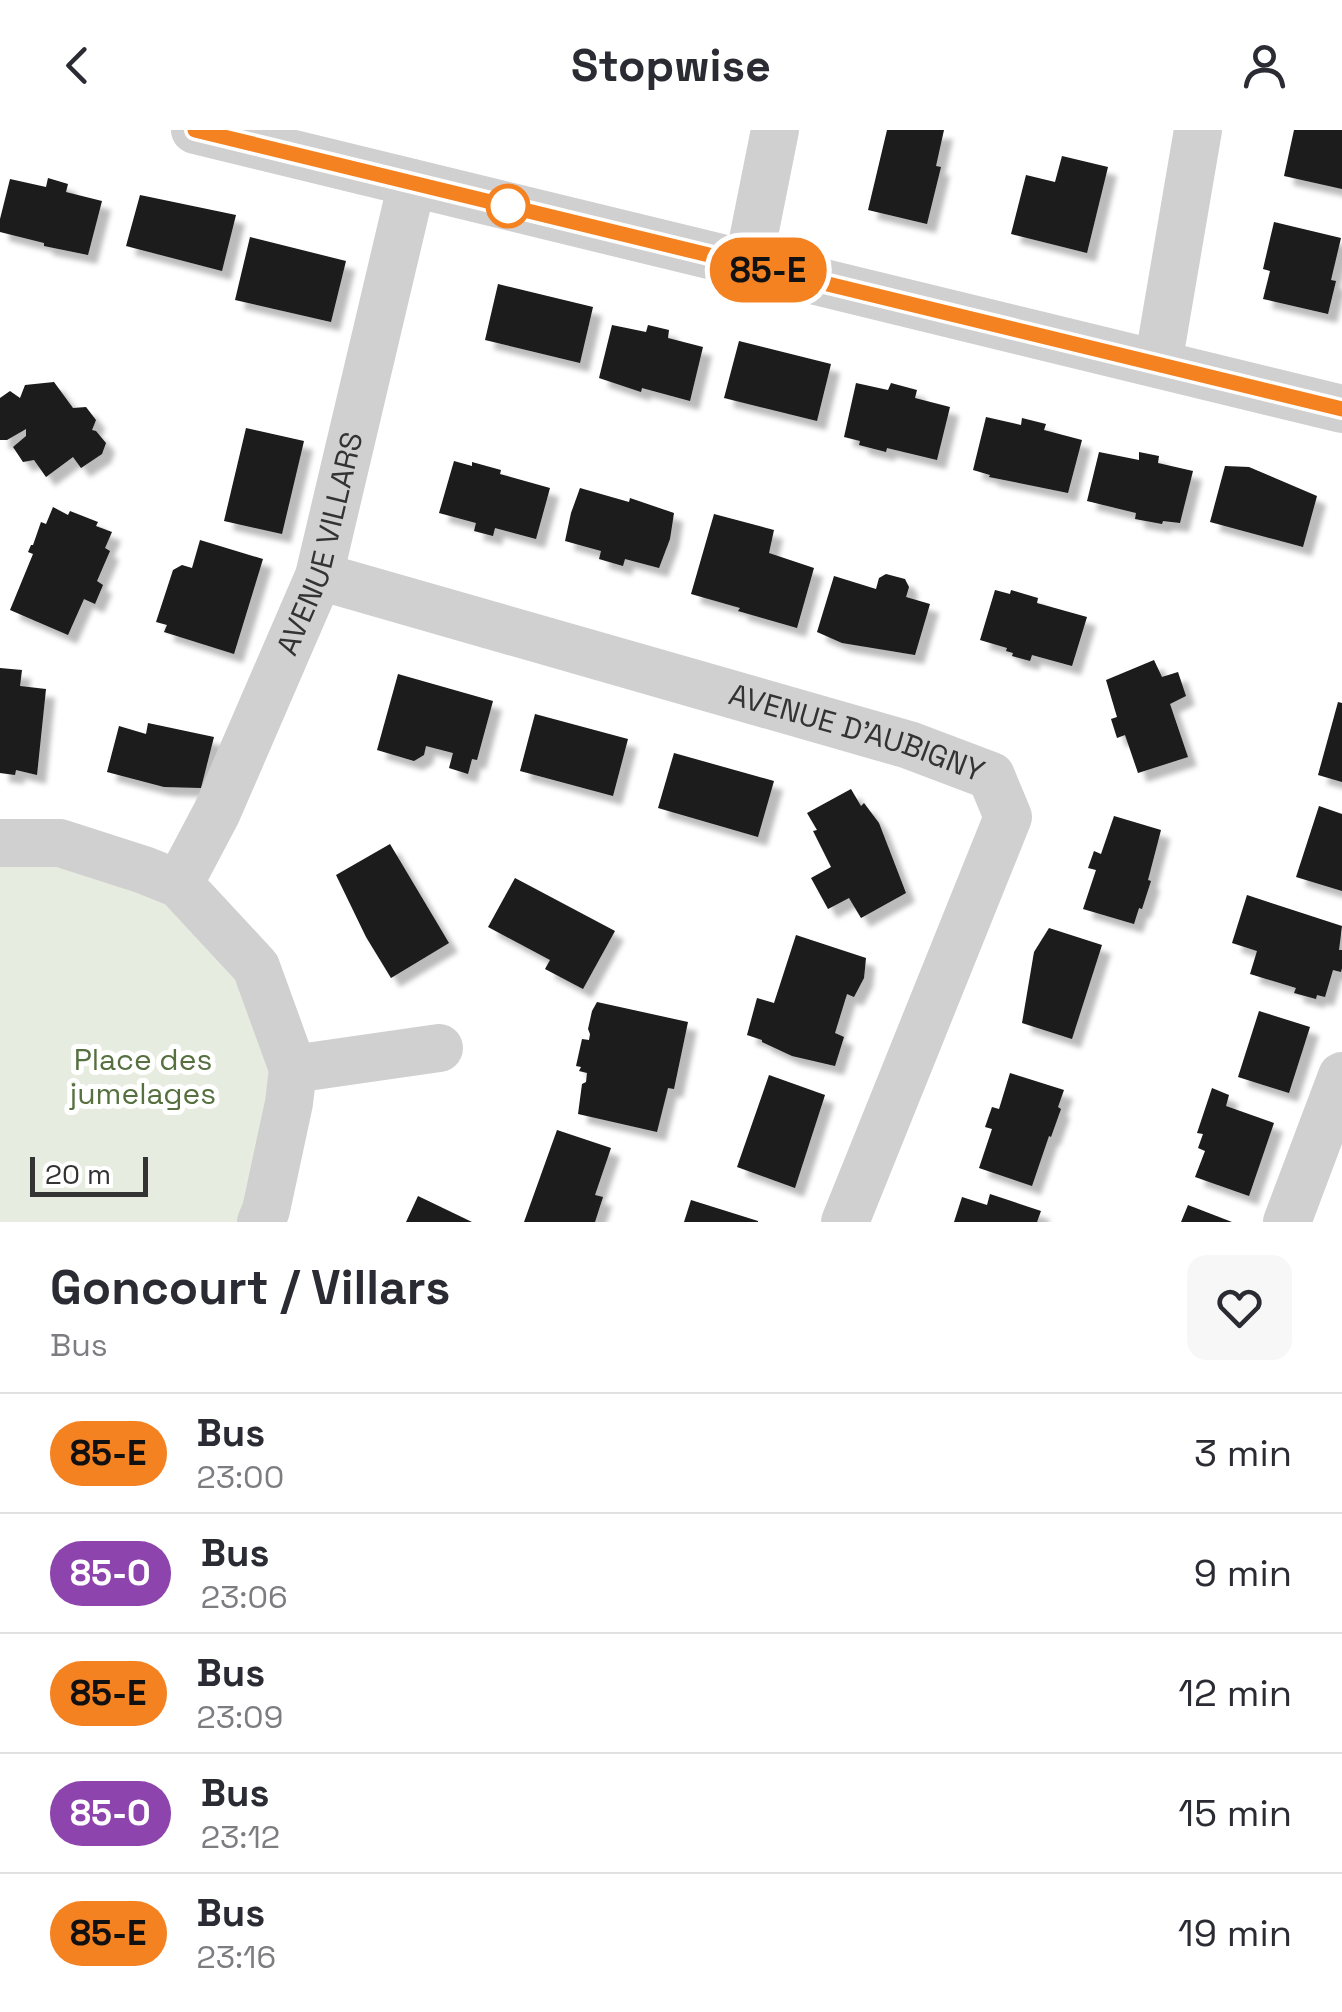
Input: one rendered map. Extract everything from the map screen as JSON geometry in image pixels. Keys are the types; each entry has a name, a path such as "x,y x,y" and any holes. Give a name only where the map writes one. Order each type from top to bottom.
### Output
{"street":[{"path":"195,130 1342,409"},
{"path":"748,265 775,130"},
{"path":"1158,364 1198,130"},
{"name":"AVENUE VILLARS","path":"179,884 217,812 318,576 412,183"},
{"name":"AVENUE D'AUBIGNY","path":"318,576 909,745 991,776 1008,818 845,1222"},
{"path":"0,844 60,843 179,884 256,966 293,1069 289,1103 261,1222"},
{"path":"293,1069 439,1048"},
{"path":"1287,1222 1342,1076"}],"green space":[{"name":"Place des jumelages","path":"0,843 179,884 293,1069 261,1222 0,1222"}],"building":[{"path":"887,130 944,130 936,166 941,167 927,224 868,210"},
{"path":"1294,130 1342,130 1342,189 1284,176"},
{"path":"1062,156 1108,167 1087,253 1011,234 1026,175 1055,182"},
{"path":"48,178 68,184 66,192 102,201 88,255 0,232 10,179 46,187"},
{"path":"140,195 236,215 222,271 126,246"},
{"path":"1274,222 1341,238 1328,314 1263,299 1270,271 1263,269"},
{"path":"250,237 346,261 331,322 235,300"},
{"path":"498,284 593,307 580,363 485,340"},
{"path":"612,325 646,332 648,325 669,330 668,338 703,347 690,401 642,388 641,392 599,378"},
{"path":"739,341 831,364 817,421 724,398"},
{"path":"54,382 73,408 86,407 96,420 92,430 106,443 102,454 81,468 73,457 46,477 34,460 23,462 13,447 26,436 26,429 0,440 0,398 10,391 20,398 25,385"},
{"path":"856,383 888,390 891,383 917,390 915,398 950,407 937,460 887,448 886,452 844,437"},
{"path":"986,417 1021,425 1022,418 1046,424 1044,430 1082,440 1068,493 989,477 973,470"},
{"path":"246,428 304,441 282,534 224,521"},
{"path":"1099,452 1139,460 1139,452 1159,456 1158,463 1193,471 1180,523 1135,519 1136,513 1087,501"},
{"path":"454,461 501,470 500,474 550,488 536,539 495,528 493,536 474,531 476,523 439,513"},
{"path":"1225,466 1249,467 1317,496 1303,547 1210,522"},
{"path":"580,488 629,502 630,498 674,513 659,568 625,559 623,566 599,559 601,551 565,541"},
{"path":"53,507 98,522 96,526 112,532 105,548 110,551 97,581 103,585 95,604 84,599 68,635 10,610 33,554 28,552 41,522 46,524"},
{"path":"714,514 774,530 769,553 814,568 797,628 691,594"},
{"path":"200,540 263,559 234,654 164,632 167,625 156,622 173,570 182,565 192,568"},
{"path":"886,574 905,579 909,587 906,597 930,604 915,655 842,643 817,632 834,576 876,589 879,578"},
{"path":"995,590 1010,594 1011,590 1038,598 1037,603 1087,617 1072,666 1032,655 1030,661 1012,656 1007,648 980,640"},
{"path":"1154,660 1162,677 1178,672 1186,696 1170,704 1188,757 1138,773 1125,735 1117,738 1111,719 1117,717 1106,680"},
{"path":"0,668 22,670 20,686 46,689 37,775 16,770 15,775 0,773"},
{"path":"398,674 493,701 477,760 472,759 468,774 449,768 453,753 426,746 424,755 414,761 377,750"},
{"path":"1338,702 1342,703 1342,782 1318,775"},
{"path":"535,714 628,739 613,796 520,771"},
{"path":"148,723 214,737 201,788 164,787 107,772 119,726 146,734"},
{"path":"674,753 774,781 758,837 658,808"},
{"path":"851,789 861,806 864,803 879,823 906,893 861,918 849,898 828,909 811,878 831,867 807,813"},
{"path":"1319,806 1342,814 1342,891 1296,877"},
{"path":"1114,816 1161,830 1148,880 1151,881 1134,924 1083,909 1096,870 1088,868 1094,851 1101,854"},
{"path":"390,844 449,943 391,978 336,875"},
{"path":"515,878 615,931 583,989 545,969 550,960 488,927"},
{"path":"1247,895 1342,926 1342,968 1341,972 1333,970 1325,997 1317,995 1316,999 1294,993 1296,988 1250,974 1257,951 1232,943"},
{"path":"1049,928 1102,945 1072,1039 1022,1023 1034,952"},
{"path":"796,935 866,958 864,978 854,997 847,994 835,1033 844,1037 835,1066 792,1056 747,1035 757,998 774,1003"},
{"path":"597,1002 688,1022 674,1089 668,1088 657,1132 578,1114 587,1073 576,1066 582,1039 589,1040 588,1029"},
{"path":"1259,1011 1310,1027 1289,1093 1238,1077"},
{"path":"1010,1073 1064,1090 1058,1107 1061,1109 1032,1186 979,1168 992,1129 985,1127 992,1107 999,1109"},
{"path":"769,1075 825,1095 795,1188 737,1167"},
{"path":"1212,1088 1229,1095 1226,1106 1274,1123 1249,1196 1195,1177 1205,1151 1198,1148 1203,1134 1197,1133"},
{"path":"557,1130 611,1148 595,1195 603,1197 595,1222 524,1222"},
{"path":"990,1194 1041,1211 1037,1222 954,1222 962,1197 987,1205"},
{"path":"418,1196 472,1222 406,1222"},
{"path":"691,1200 758,1221 758,1222 684,1222"},
{"path":"1188,1205 1232,1222 1181,1222"}],"bus line":[{"name":"85-E","path":"195,130 1342,409"}]}
